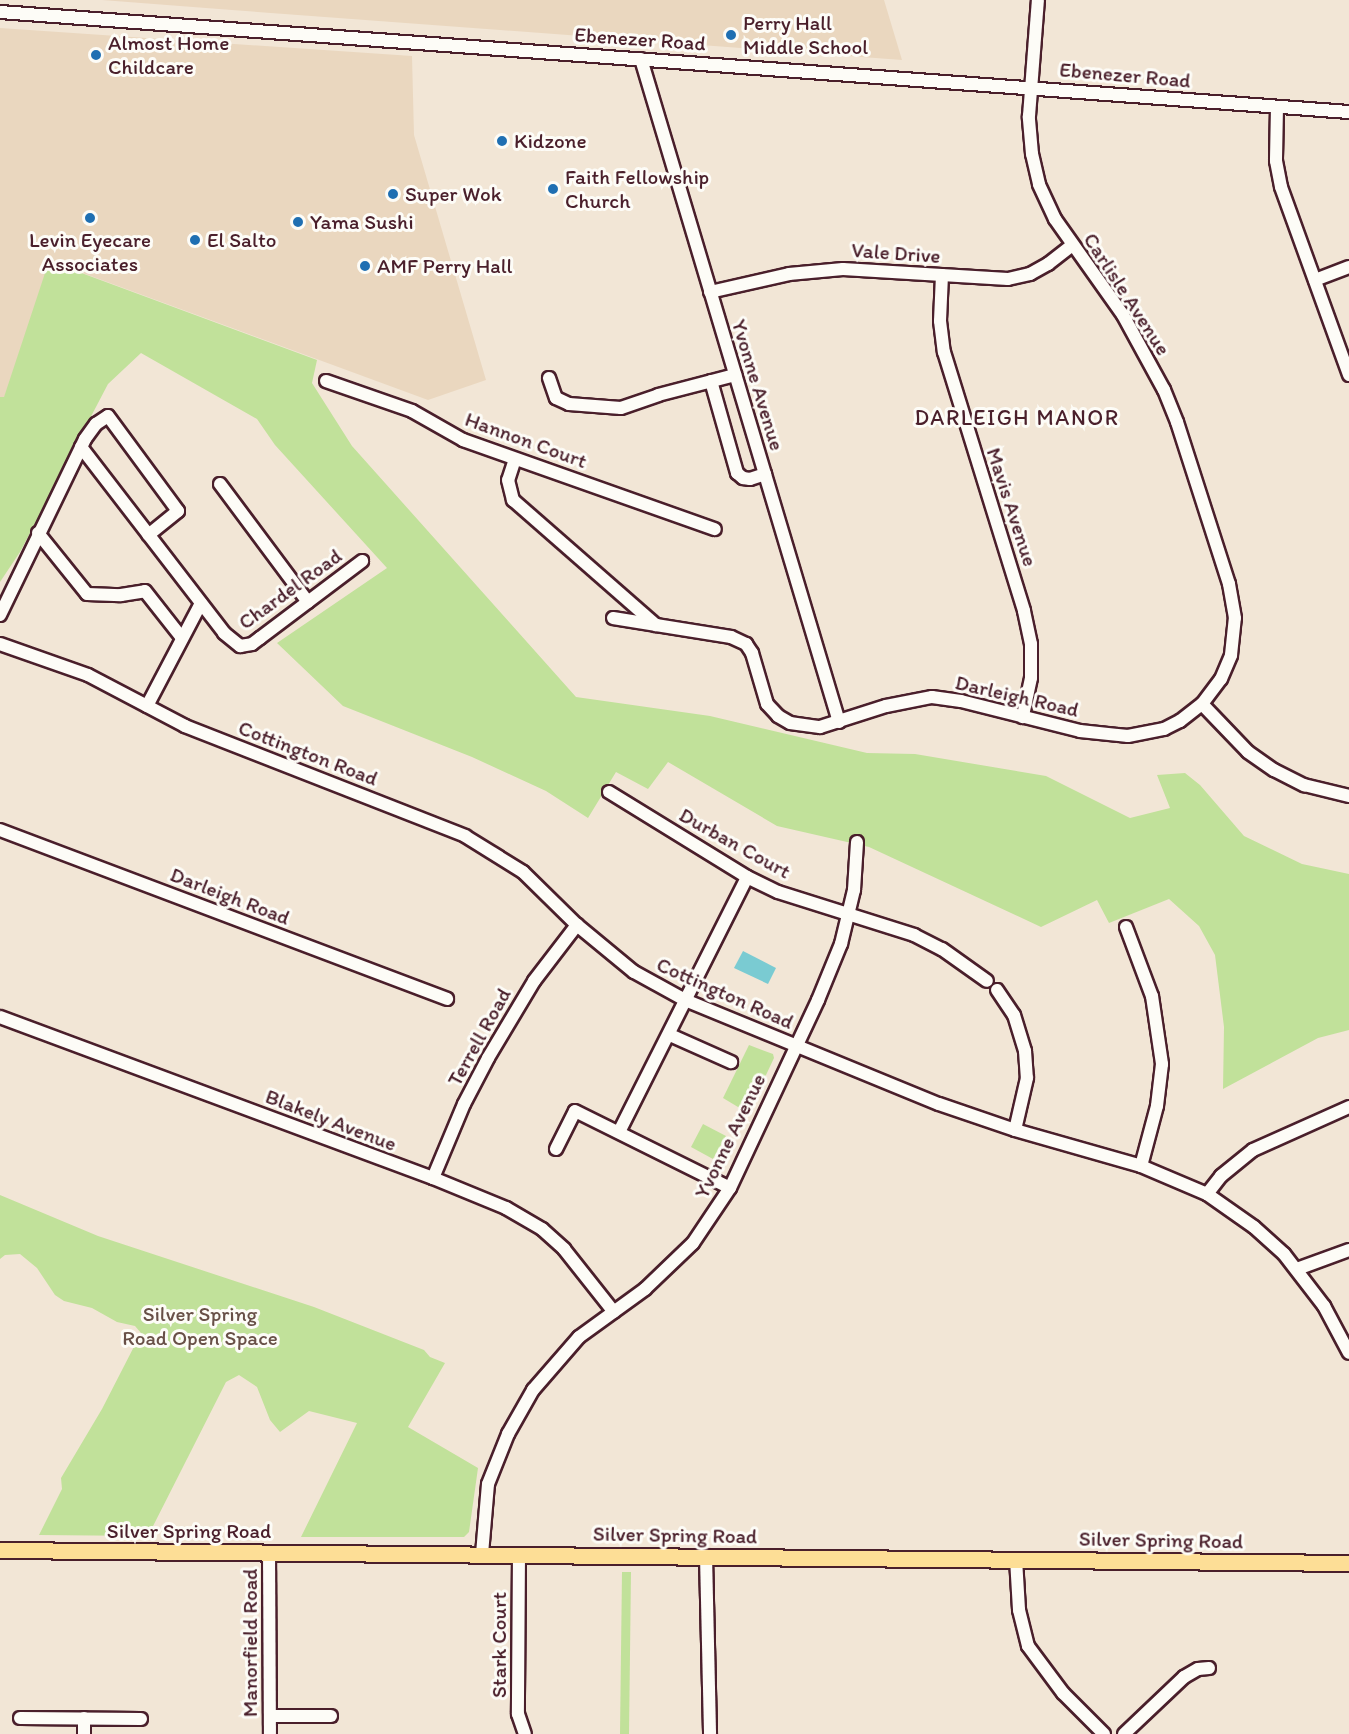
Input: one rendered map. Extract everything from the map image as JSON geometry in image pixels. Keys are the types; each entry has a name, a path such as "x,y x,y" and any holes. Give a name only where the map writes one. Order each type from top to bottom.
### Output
{"main road":[{"name":"Silver Spring Road","path":"0,1550 1349,1563"}],"street":[{"name":"Carlisle Avenue","path":"1038,0 1031,87 1030,134 1039,184 1055,219 1123,315 1164,390 1177,422 1229,584 1235,618 1231,655 1221,679 1202,704"},
{"name":"Ebenezer Road","path":"0,12 1349,112"},
{"name":"Yvonne Avenue","path":"641,59 839,722"},
{"path":"1277,107 1276,161 1281,187 1349,375"},
{"name":"Vale Drive","path":"710,292 812,270 869,269 996,280 1019,277 1048,264 1072,245"},
{"path":"1315,280 1349,267"},
{"name":"Mavis Avenue","path":"942,275 940,321 944,352 1024,611 1031,644 1031,678 1023,717"},
{"path":"549,378 556,399 569,404 621,408 735,375"},
{"name":"Hannon Court","path":"326,381 412,411 463,440 715,529"},
{"path":"711,381 737,473 743,478 750,479 765,474"},
{"path":"0,615 81,447 90,431 108,416 178,511 148,535"},
{"name":"Chardel Road","path":"81,447 232,641 245,646 260,638 362,561"},
{"path":"515,459 508,480 513,500 656,625"},
{"path":"219,484 308,602"},
{"path":"38,533 87,594 112,595 145,591 182,638"},
{"path":"147,706 201,603"},
{"name":"Darleigh Road","path":"613,618 736,638 746,644 752,653 764,698 778,716 790,723 812,728 839,722 894,704 932,698 960,701 1080,731 1128,736 1172,725 1202,704"},
{"name":"Cottington Road","path":"0,644 88,675 185,726 465,836 523,872 578,925 634,972 685,1000 939,1104 1015,1130 1141,1166 1207,1194 1254,1227 1297,1269 1328,1313 1349,1353"},
{"path":"1202,704 1248,752 1267,766 1304,785 1349,796"},
{"name":"Durban Court","path":"609,792 747,877 778,892 914,935 942,949 987,981"},
{"name":"Darleigh Road","path":"0,830 447,999"},
{"name":"Yvonne Avenue","path":"482,1554 488,1484 508,1434 533,1390 579,1337 645,1289 693,1243 730,1188 829,975 849,915 854,890 856,842"},
{"path":"619,1132 670,1035 685,1000 747,877"},
{"name":"Terrell Road","path":"433,1178 464,1104 488,1058 534,981 578,925"},
{"path":"1126,927 1152,996 1162,1064 1157,1106 1141,1166"},
{"path":"997,990 1014,1014 1025,1051 1027,1078 1015,1130"},
{"name":"Blakely Avenue","path":"0,1017 433,1178 506,1208 542,1229 564,1249 614,1312"},
{"path":"670,1035 731,1062"},
{"path":"1207,1194 1221,1176 1253,1149 1349,1107"},
{"path":"556,1149 575,1111 730,1188"},
{"path":"1297,1269 1349,1250"},
{"name":"Manorfield Road","path":"269,1552 270,1734"},
{"name":"Stark Court","path":"519,1554 518,1714 525,1734"},
{"path":"706,1556 710,1734"},
{"path":"1016,1559 1019,1610 1028,1646 1064,1693 1104,1734"},
{"path":"1124,1734 1184,1677 1202,1668 1209,1668"},
{"path":"270,1716 332,1716"},
{"path":"20,1718 141,1719"},
{"path":"84,1718 84,1734"}],"shaded area":[{"name":"Perry Hall Middle School","path":"102,0 884,0 902,60 232,10"},
{"path":"0,28 412,56 414,135 486,380 428,400 50,261 4,398 0,397"}],"green space":[{"path":"49,261 317,360 312,383 352,446 576,697 710,716 867,753 915,754 1046,776 1130,818 1170,808 1157,775 1185,773 1200,785 1244,836 1302,864 1349,874 1349,1030 1318,1038 1223,1089 1224,1027 1215,955 1199,926 1169,899 1109,923 1097,900 1041,927 869,847 777,826 668,762 648,789 616,772 588,818 546,791 472,757 343,706 277,643 387,568 275,445 257,419 141,353 108,384 20,552 0,582 0,397 4,397"},
{"path":"749,1045 773,1054 774,1058 748,1113 723,1098"},
{"path":"703,1124 726,1136 713,1159 691,1147"},
{"name":"Silver Spring Road Open Space","path":"0,1195 98,1236 314,1307 424,1350 430,1357 445,1363 408,1427 478,1468 469,1532 464,1537 301,1537 357,1423 309,1411 280,1432 270,1420 257,1387 239,1375 226,1382 148,1536 39,1535 62,1489 61,1478 102,1409 141,1333 135,1326 117,1322 92,1308 64,1301 55,1295 37,1268 20,1254 5,1255 0,1259"},
{"path":"622,1572 631,1572 629,1734 620,1734"}],"water":[{"path":"743,951 776,968 768,984 734,968"}],"place":[{"name":"Perry Hall Middle School","path":"731,35"},
{"name":"Almost Home Childcare","path":"96,55"},
{"name":"Kidzone","path":"502,141"},
{"name":"Faith Fellowship Church","path":"553,189"},
{"name":"Super Wok","path":"393,194"},
{"name":"Levin Eyecare Associates","path":"90,218"},
{"name":"Yama Sushi","path":"298,222"},
{"name":"El Salto","path":"195,240"},
{"name":"AMF Perry Hall","path":"365,266"}],"district":[{"name":"DARLEIGH MANOR","path":"1017,418"}]}
